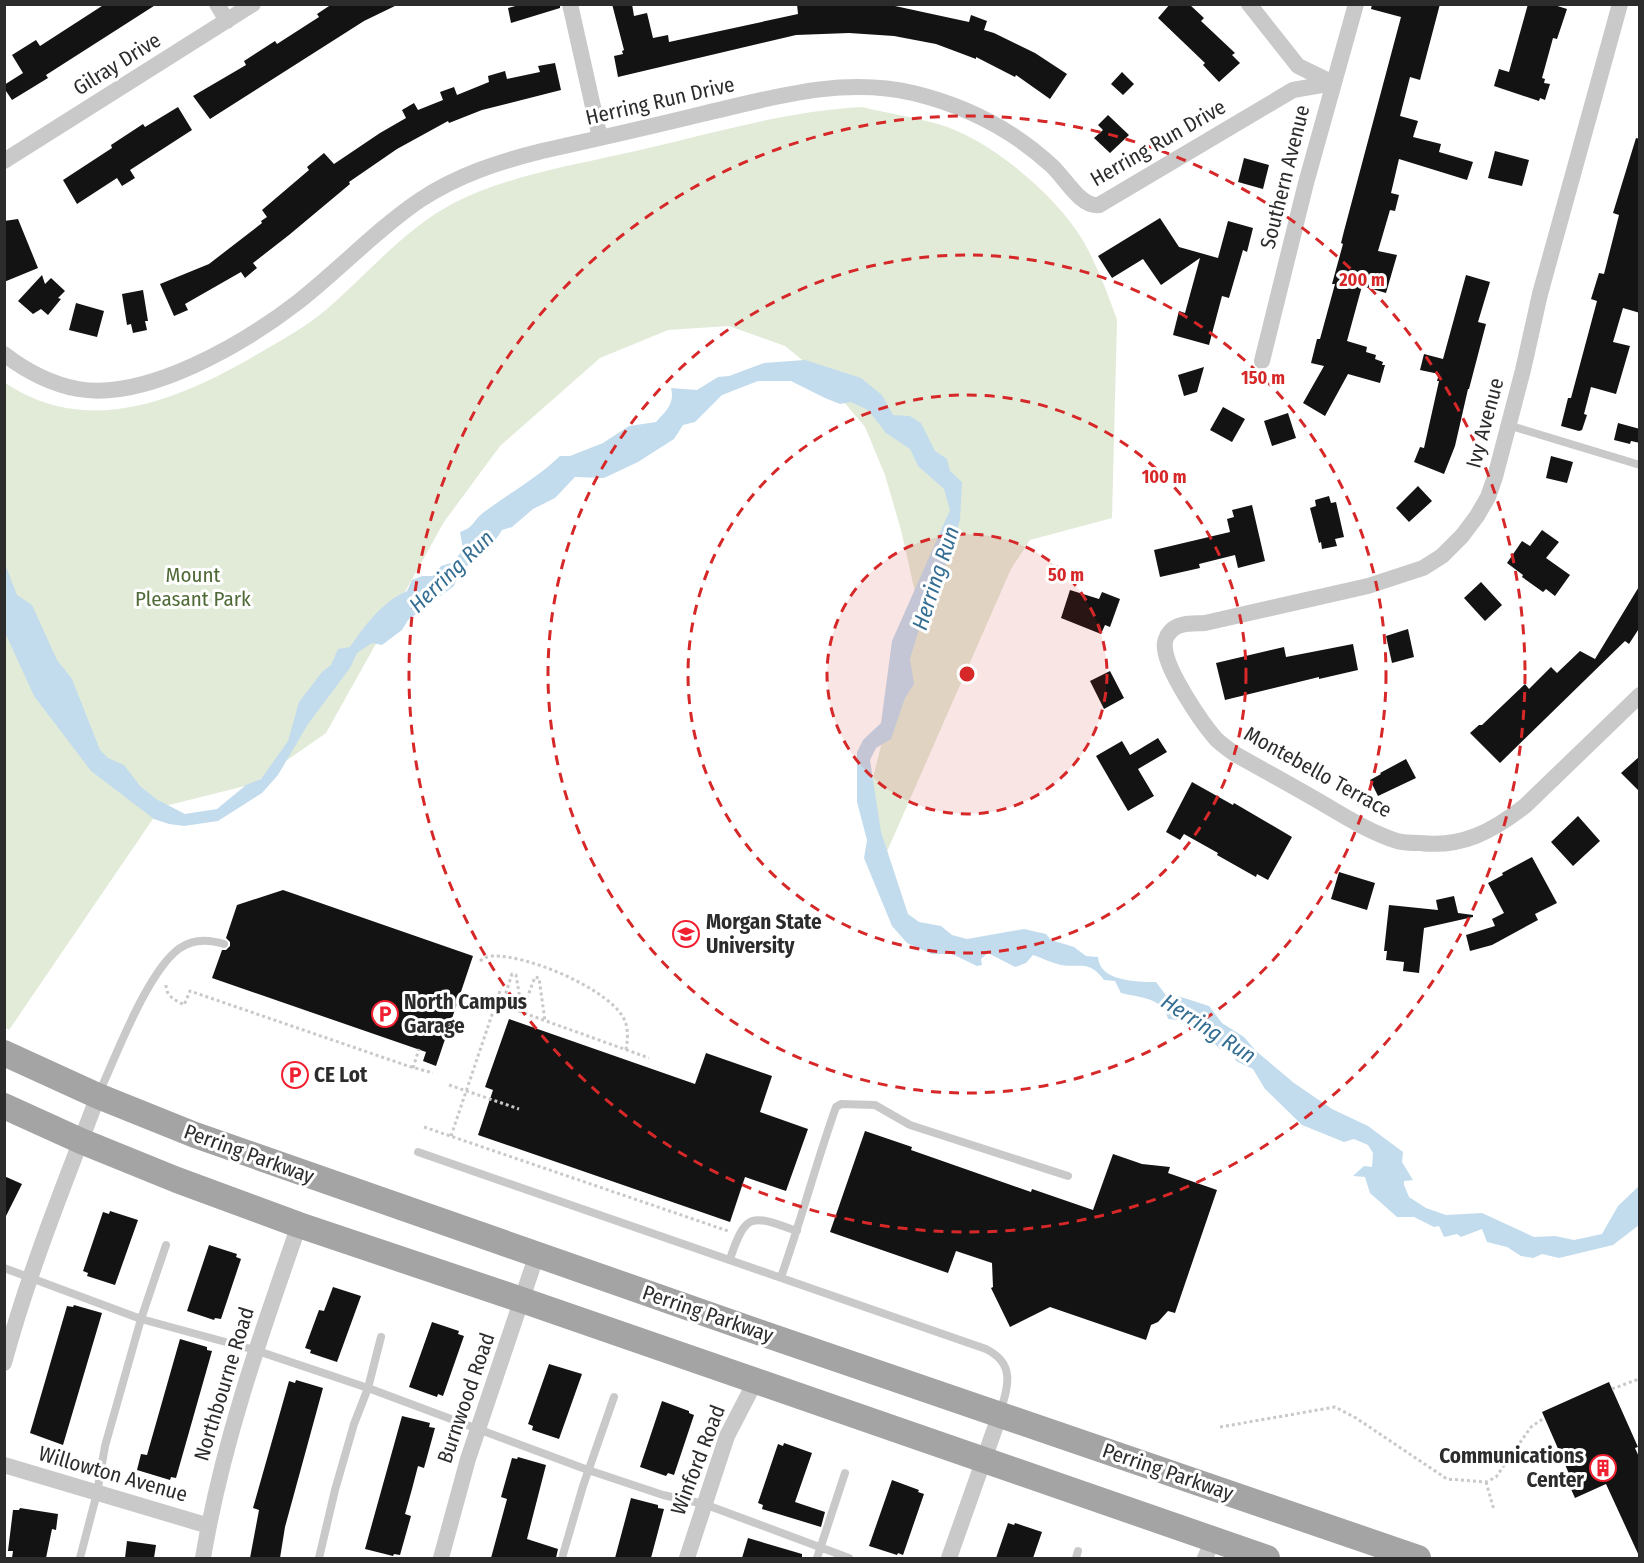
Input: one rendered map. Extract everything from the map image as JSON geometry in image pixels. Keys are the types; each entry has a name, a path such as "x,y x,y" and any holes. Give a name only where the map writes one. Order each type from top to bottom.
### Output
{"main road":[{"name":"Perring Parkway","path":"4,1053 98,1096 195,1135 770,1336 1418,1558"},
{"path":"4,1106 81,1141 177,1180 299,1225 984,1459 1209,1549 1267,1558"}],"street":[{"path":"217,4 226,21"},
{"name":"Gilray Drive","path":"4,161 253,4"},
{"path":"570,4 600,138"},
{"path":"1249,4 1299,66 1333,83"},
{"name":"Southern Avenue","path":"1262,361 1333,83 1356,4"},
{"name":"Ivy Avenue","path":"1166,638 1171,630 1180,625 1205,623 1368,586 1423,568 1442,556 1462,536 1477,516 1488,498 1540,294 1620,4"},
{"name":"Herring Run Drive","path":"4,354 33,373 56,383 79,389 102,390 131,387 160,378 219,353 272,321 321,284 395,218 440,187 463,175 506,160 805,91 860,87 884,88 938,99 964,108 1012,133 1039,154 1085,203 1092,206 1099,205 1293,90 1333,83"},
{"name":"Montebello Terrace","path":"1166,638 1165,650 1180,685 1204,724 1218,741 1234,753 1373,831 1399,841 1431,844 1455,843 1492,830 1525,806 1640,695"},
{"path":"4,1363 50,1219 98,1096"},
{"name":"Northbourne Road","path":"203,1558 229,1440 255,1350 299,1225"},
{"name":"Burnwood Road","path":"441,1558 468,1459 537,1254"},
{"name":"Winford Road","path":"687,1558 728,1437 756,1380"},
{"path":"949,1558 1000,1414"},
{"name":"Willowton Avenue","path":"4,1465 209,1526"}],"lane":[{"path":"1508,425 1640,465"},
{"path":"98,1096 150,985 171,956 177,950 194,942 205,940 224,944"},
{"path":"781,1277 821,1149 836,1107 841,1104 875,1105 910,1125 1068,1176"},
{"path":"417,1152 730,1259 994,1353 1004,1364 1008,1383 1000,1414"},
{"path":"730,1259 740,1231 752,1221 764,1219 797,1231"},
{"path":"80,1558 97,1493 105,1446 141,1319 166,1245"},
{"path":"4,1268 141,1319 255,1350 368,1388 588,1470 663,1496 704,1504 849,1558"},
{"path":"319,1558 338,1479 354,1424 368,1388 381,1338"},
{"path":"562,1558 588,1470 614,1397"},
{"path":"817,1558 845,1473"}],"path":[{"path":"480,960 490,955 530,963 574,978 609,1001 621,1015 627,1027 626,1050"},
{"path":"502,1005 512,974 516,975 521,1005 524,1006 535,976 539,978 545,1021"},
{"path":"167,983 168,994 184,1005 190,991 433,1073"},
{"path":"450,1136 501,988"},
{"path":"496,1004 649,1058"},
{"path":"413,1068 419,1050"},
{"path":"449,1085 519,1109"},
{"path":"424,1127 730,1232"},
{"path":"1612,1389 1636,1380 1640,1381"},
{"path":"1220,1427 1335,1407 1356,1418 1447,1479 1486,1482 1496,1477 1531,1427 1544,1418"},
{"path":"1486,1482 1494,1510"}],"green space":[{"name":"Mount Pleasant Park","path":"862,107 938,124 958,131 979,142 1021,172 1058,207 1085,244 1117,320 1112,518 1030,540 1011,569 885,856 866,806 917,601 901,530 885,475 865,427 823,377 785,346 729,326 668,330 600,358 500,446 444,522 326,733 253,784 161,807 9,1030 4,1027 4,382 36,399 68,408 100,410 132,407 164,398 226,371 302,328 327,309 419,225 475,193 545,171 750,124 806,113"}],"water":[{"name":"Herring Run","path":"805,360 861,378 882,395 893,415 910,416 921,423 935,451 947,459 950,471 962,482 960,520 932,606 918,632 910,659 914,684 905,698 891,739 876,748 870,760 881,832 908,914 919,922 941,926 952,935 967,939 1024,929 1046,934 1051,940 1074,947 1086,956 1098,957 1100,965 1112,975 1129,980 1156,982 1168,998 1178,996 1209,1006 1222,1023 1244,1037 1256,1051 1294,1083 1332,1109 1368,1126 1403,1152 1402,1162 1413,1180 1404,1181 1404,1185 1409,1197 1426,1208 1446,1215 1482,1213 1534,1237 1555,1236 1574,1240 1602,1234 1618,1206 1639,1186 1639,1225 1613,1245 1559,1258 1542,1254 1533,1258 1521,1256 1507,1247 1487,1242 1482,1229 1461,1237 1457,1234 1444,1237 1439,1226 1434,1227 1414,1217 1397,1217 1370,1193 1365,1177 1353,1176 1364,1166 1372,1167 1373,1153 1368,1145 1354,1139 1344,1142 1302,1125 1265,1089 1253,1069 1236,1061 1233,1051 1220,1049 1192,1022 1168,1019 1156,1002 1121,993 1115,981 1104,980 1089,967 1061,965 1033,955 1026,963 1015,967 988,953 981,959 982,965 977,966 952,954 932,954 907,943 892,926 864,858 867,840 857,802 857,752 863,740 881,723 892,641 950,510 944,489 918,466 910,449 886,433 868,410 851,402 840,404 791,381 758,381 722,395 695,422 683,425 674,439 638,462 604,478 575,477 555,498 533,509 512,527 502,530 496,539 460,570 454,586 408,620 402,630 382,645 372,643 357,653 350,668 308,724 278,775 262,793 218,821 184,826 154,819 91,771 34,696 4,630 5,564 17,595 32,605 57,660 72,679 100,750 108,758 124,765 140,786 156,799 185,814 217,809 246,785 261,779 288,741 299,702 322,672 331,665 338,649 350,647 382,608 407,591 412,580 422,576 433,576 441,566 454,562 463,549 460,532 469,528 480,515 560,456 570,456 603,443 629,426 656,422 671,403 671,388 697,390 718,377 729,376 764,363"}],"building":[{"path":"105,4 157,4 46,75 48,78 12,100 4,85 23,73 12,55 36,40 40,46"},
{"path":"332,4 399,4 364,21 210,119 193,96 246,65 244,61 275,41 277,44 319,17 317,14"},
{"path":"523,4 560,4 560,8 511,23 508,8"},
{"path":"612,4 632,4 634,16 647,13 653,38 668,35 669,42 798,14 797,4 895,4 895,6 969,22 971,15 987,21 984,30 1035,53 1067,74 1050,99 1016,75 1015,77 976,57 976,59 936,44 894,36 849,33 796,35 618,77 614,56 623,54 624,50"},
{"path":"1170,4 1189,4 1204,18 1201,21 1235,53 1232,55 1240,63 1219,82 1203,65 1205,63 1158,18"},
{"path":"1372,4 1440,4 1420,80 1410,77 1400,116 1418,121 1413,137 1441,144 1439,152 1473,162 1467,180 1399,159 1391,193 1399,195 1395,211 1390,210 1378,251 1397,255 1386,293 1362,286 1347,341 1367,347 1366,352 1376,355 1375,359 1383,362 1382,365 1385,365 1380,383 1348,374 1325,416 1303,403 1324,366 1311,363 1335,284 1332,284 1343,244 1341,243 1401,17 1371,9"},
{"path":"1528,4 1551,4 1567,9 1557,39 1553,38 1542,78 1545,79 1544,83 1550,84 1545,100 1540,98 1539,101 1494,86 1499,69 1509,72"},
{"path":"555,63 561,90 482,110 449,123 448,121 397,149 349,182 350,184 253,263 257,268 245,278 241,272 185,304 188,310 174,316 160,284 209,264 262,223 261,221 267,217 262,210 309,170 307,167 324,153 334,164 406,118 402,110 414,103 418,110 443,100 440,92 454,87 457,95 489,82 488,76 505,71 507,79 540,72 538,66"},
{"path":"1122,72 1134,84 1123,95 1111,84"},
{"path":"178,107 192,130 130,170 135,178 122,186 117,178 77,204 63,180 112,148 111,145 143,124 145,127"},
{"path":"1108,115 1129,135 1110,153 1094,138 1103,130 1098,125"},
{"path":"1636,138 1640,139 1640,313 1623,308 1613,342 1630,346 1616,394 1591,387 1584,414 1587,415 1582,430 1579,431 1561,426 1568,398 1571,398 1597,301 1591,299 1599,273 1604,274 1619,215 1613,213"},
{"path":"1495,151 1529,160 1522,186 1488,178"},
{"path":"1244,158 1269,165 1263,189 1238,182"},
{"path":"1160,218 1179,247 1218,258 1228,221 1253,228 1247,252 1243,250 1229,298 1222,296 1209,345 1173,335 1179,311 1185,313 1200,258 1161,285 1143,259 1112,278 1098,256"},
{"path":"18,219 38,268 4,282 4,221"},
{"path":"42,275 45,284 51,278 65,291 48,315 41,309 33,314 18,301"},
{"path":"1466,275 1490,282 1478,322 1486,324 1455,446 1444,474 1414,462 1420,447 1424,448 1439,381 1437,381 1439,374 1420,370 1424,354 1443,359"},
{"path":"143,290 148,321 145,321 147,330 133,333 131,324 127,325 122,294"},
{"path":"76,303 104,311 97,337 69,330"},
{"path":"1204,367 1197,392 1184,396 1178,375"},
{"path":"1223,407 1245,419 1232,442 1210,430"},
{"path":"1288,413 1296,438 1272,446 1264,421"},
{"path":"1618,423 1640,429 1640,443 1631,441 1630,444 1614,440"},
{"path":"1551,456 1573,462 1567,483 1546,478"},
{"path":"1418,486 1432,501 1409,522 1396,508"},
{"path":"1329,496 1331,503 1336,502 1344,537 1335,539 1337,546 1322,549 1310,508 1316,506 1315,500"},
{"path":"1252,505 1265,561 1238,568 1235,555 1199,564 1200,568 1160,577 1154,550 1230,532 1227,519 1234,517 1232,510"},
{"path":"1542,530 1559,542 1546,558 1570,575 1555,596 1546,589 1543,592 1507,563 1522,541 1530,546"},
{"path":"1481,582 1502,605 1485,621 1464,598"},
{"path":"1640,585 1640,627 1629,644 1625,641 1500,763 1470,733 1482,725 1525,684 1529,689 1551,667 1557,673 1580,651 1595,659"},
{"path":"1070,590 1099,599 1102,592 1120,599 1110,627 1105,625 1101,634 1061,618"},
{"path":"1408,629 1414,657 1392,663 1386,636"},
{"path":"1353,644 1358,670 1225,700 1216,663 1284,647 1286,657"},
{"path":"1110,671 1124,698 1104,709 1090,681"},
{"path":"1158,738 1167,752 1138,769 1154,796 1128,811 1096,756 1122,741 1130,755"},
{"path":"1640,756 1640,792 1621,773"},
{"path":"1406,759 1416,778 1378,796 1370,780"},
{"path":"1192,782 1233,805 1234,803 1292,837 1268,880 1257,874 1256,877 1184,834 1180,840 1166,832"},
{"path":"1578,816 1600,841 1573,866 1551,842"},
{"path":"1532,857 1557,903 1535,914 1538,920 1492,945 1470,951 1466,935 1495,926 1492,919 1504,913 1488,883"},
{"path":"1339,872 1375,883 1367,910 1331,899"},
{"name":"North Campus Garage","path":"283,890 473,956 436,1066 423,1061 426,1052 212,978 222,950 230,946 226,938 237,905"},
{"path":"1454,896 1458,913 1473,915 1473,917 1424,928 1419,973 1403,971 1404,962 1386,960 1387,951 1384,951 1389,905 1438,910 1436,900"},
{"path":"509,1019 695,1084 706,1053 772,1076 760,1112 808,1129 786,1191 745,1177 730,1222 478,1135 493,1090 485,1087"},
{"path":"865,1131 912,1147 911,1150 1031,1192 1032,1189 1093,1210 1113,1154 1142,1164 1170,1167 1168,1173 1217,1190 1175,1313 1168,1311 1158,1322 1151,1325 1146,1340 1050,1307 1010,1327 991,1288 993,1287 992,1263 956,1251 948,1273 830,1232"},
{"path":"4,1176 22,1184 4,1220"},
{"path":"110,1211 138,1220 115,1285 87,1276 88,1273 83,1271 103,1212 109,1214"},
{"path":"209,1245 237,1254 236,1257 241,1259 221,1319 215,1318 214,1320 187,1311"},
{"path":"333,1287 361,1296 337,1362 310,1353 311,1350 305,1348 319,1310 324,1311"},
{"path":"74,1305 102,1313 63,1445 30,1433 67,1306 73,1307"},
{"path":"432,1322 459,1331 458,1334 464,1336 443,1396 438,1394 437,1397 409,1387"},
{"path":"180,1339 207,1347 207,1350 212,1351 176,1478 171,1477 170,1480 137,1470 141,1454 147,1455"},
{"path":"549,1364 582,1374 559,1439 532,1430 533,1426 528,1424"},
{"path":"296,1380 323,1388 285,1527 280,1558 250,1558 259,1510 253,1508 289,1381 295,1383"},
{"name":"Communications Center","path":"1609,1382 1638,1447 1635,1448 1640,1459 1640,1558 1606,1484 1575,1498 1566,1478 1570,1476 1542,1412"},
{"path":"662,1401 694,1415 674,1475 668,1473 666,1476 640,1467"},
{"path":"402,1416 430,1423 429,1427 435,1428 424,1468 418,1466 405,1514 411,1516 400,1555 394,1554 393,1556 365,1549"},
{"path":"784,1443 812,1453 795,1502 825,1512 821,1527 762,1509 763,1505 758,1503 778,1444 783,1446"},
{"path":"518,1457 546,1465 527,1539 558,1549 556,1558 491,1558 507,1499 501,1497 512,1458 517,1459"},
{"path":"892,1480 924,1494 903,1555 869,1546"},
{"path":"631,1498 658,1505 658,1508 664,1509 651,1558 615,1558"},
{"path":"20,1508 58,1514 56,1530 52,1529 46,1558 12,1558 13,1551 8,1551 13,1510"},
{"path":"1008,1523 1042,1532 1033,1558 996,1558"},
{"path":"748,1538 802,1554 802,1558 742,1558"},
{"path":"127,1541 156,1545 154,1558 125,1558"}],"place":[{"name":"Morgan State University","path":"686,934"},
{"name":"North Campus Garage","path":"385,1014"},
{"name":"CE Lot","path":"295,1075"},
{"name":"Communications Center","path":"1603,1468"}]}
